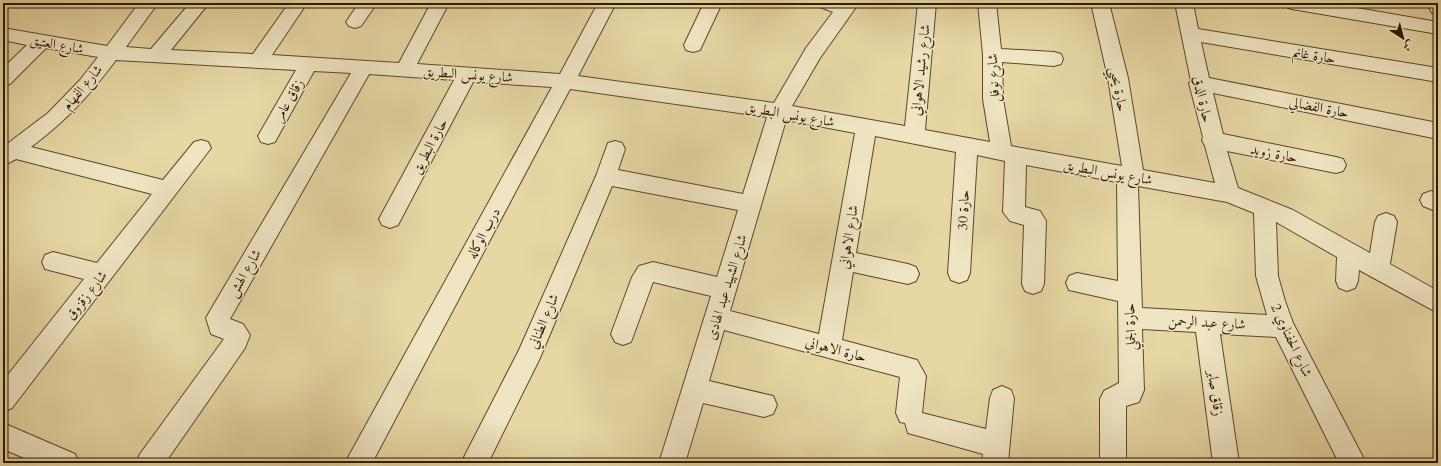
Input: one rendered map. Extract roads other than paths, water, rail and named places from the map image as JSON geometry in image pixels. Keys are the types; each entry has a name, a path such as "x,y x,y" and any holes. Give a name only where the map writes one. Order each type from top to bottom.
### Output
{"street":[{"name":"شارع الفهام","path":"9,155 55,118 87,85 149,3"},
{"path":"156,55 200,3"},
{"path":"258,61 298,3"},
{"path":"355,22 368,3"},
{"path":"404,70 440,3"},
{"name":"درب الوكاله","path":"358,463 607,3"},
{"path":"693,45 713,3"},
{"path":"826,3 848,6"},
{"name":"شارع رشيد الاهواني","path":"914,136 927,3"},
{"name":"شارع نوفل","path":"987,3 992,55 993,99 1009,154 1014,212 1016,214 1032,217 1034,220 1033,284"},
{"name":"حارة يحيي","path":"1100,3 1118,78 1130,176"},
{"name":"حارة الدق","path":"1184,3 1199,83 1212,140 1229,194"},
{"path":"1292,3 1385,11 1438,28"},
{"path":"1436,3 1438,9"},
{"name":"شارع الشهيد عبد الهادى","path":"672,463 779,111 813,53 848,6"},
{"name":"شارع العتيق","path":"3,34 110,53"},
{"name":"حارة غانم","path":"1190,34 1438,75"},
{"path":"3,79 42,41"},
{"name":"شارع يونس البطريق","path":"110,53 364,67 565,81 779,111 1229,194 1285,216 1438,303"},
{"path":"992,55 1054,59"},
{"name":"زقاق عامر","path":"268,136 309,64"},
{"name":"شارع الهش","path":"150,463 237,340 238,335 236,332 219,326 218,318 364,67"},
{"name":"حارة البطريق","path":"390,218 467,74"},
{"name":"حارة الفضالي","path":"1199,83 1382,127 1438,131"},
{"name":"شارع الاهواني","path":"829,347 866,128"},
{"name":"حارة زويد","path":"1212,140 1336,165"},
{"name":"حارة 30","path":"959,273 967,146"},
{"name":"شارع زقزوق","path":"3,400 201,148"},
{"name":"شارع الطناني","path":"474,463 519,378 606,176 615,149"},
{"path":"9,155 168,190"},
{"path":"606,176 751,204"},
{"name":"حارة الجملي","path":"1113,463 1113,399 1115,396 1130,394 1132,390 1130,318 1130,176"},
{"name":"شارع الحفناوي 2","path":"1265,207 1267,276 1273,301 1283,327 1353,463"},
{"path":"1378,270 1386,222"},
{"path":"1347,281 1349,253"},
{"path":"844,260 908,274"},
{"path":"54,262 103,274"},
{"path":"623,334 644,277 647,273 653,272 726,289"},
{"path":"1077,283 1130,293"},
{"name":"حارة الاهواني","path":"717,318 905,366 911,370 914,376 913,418 996,454"},
{"name":"شارع عبد الرحمن","path":"1130,318 1283,327"},
{"name":"زقاق صابر","path":"1206,322 1226,463"},
{"path":"695,390 764,405"},
{"path":"996,454 1002,398"},
{"path":"3,436 66,463"}]}
